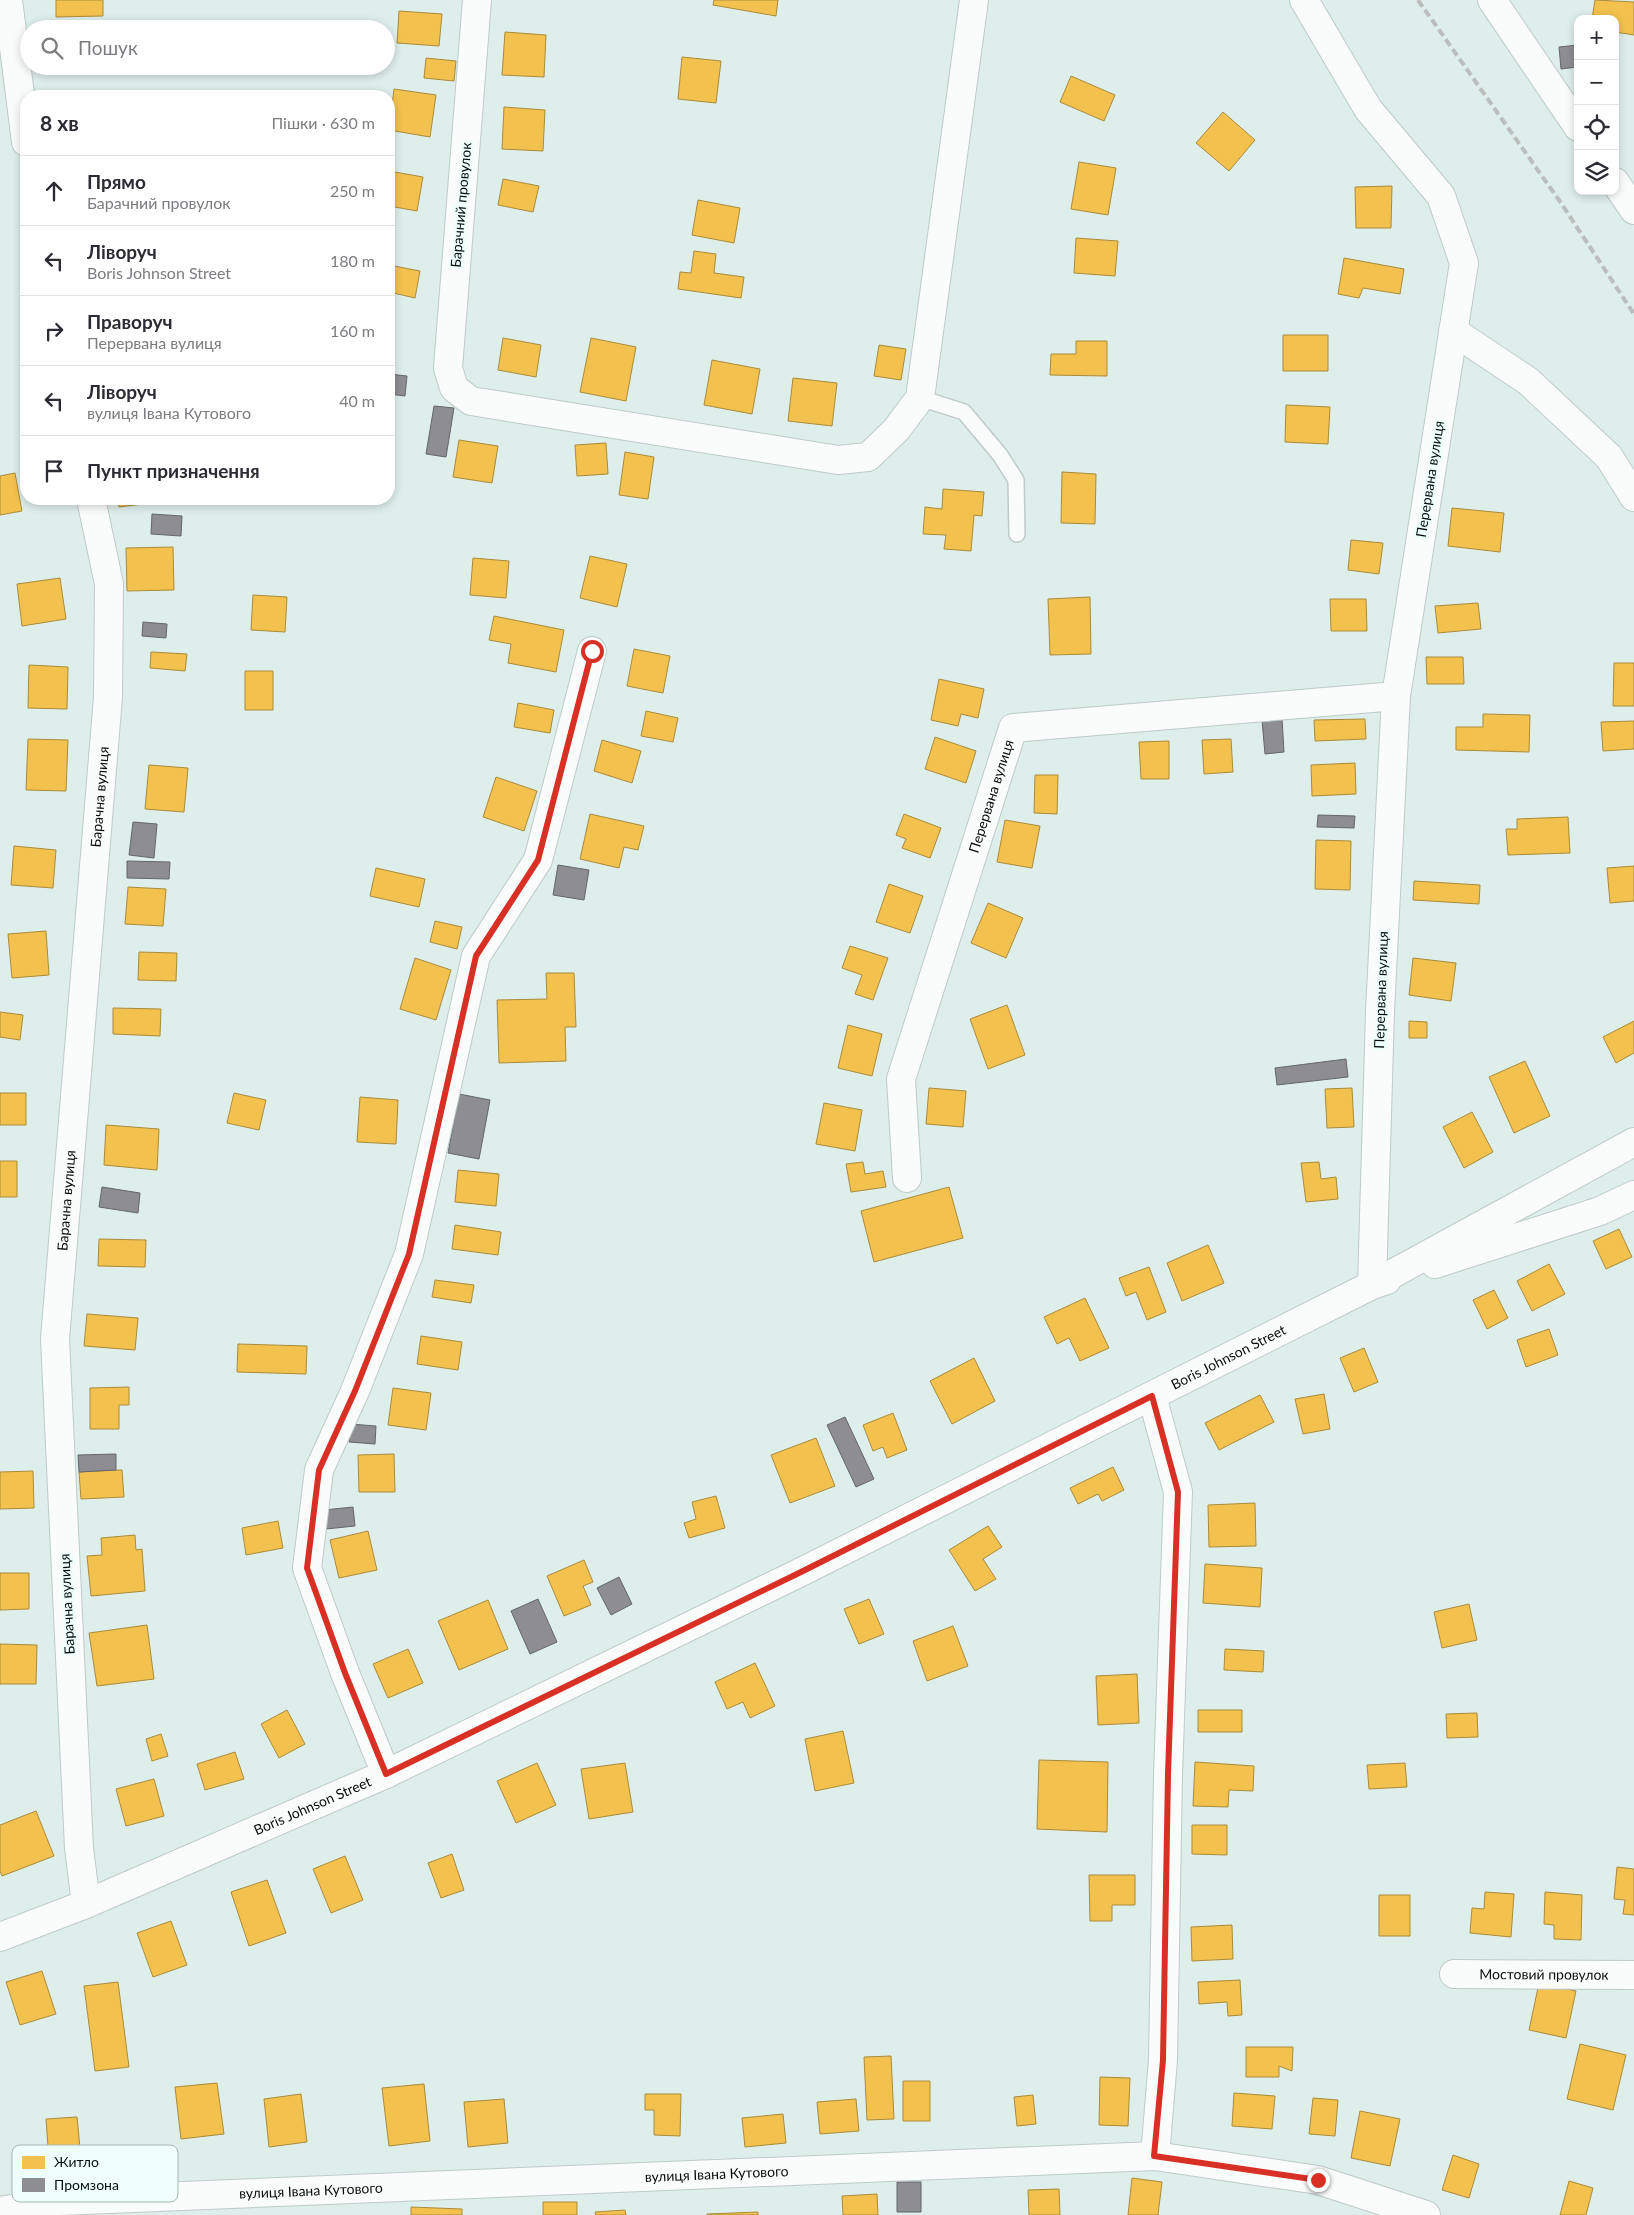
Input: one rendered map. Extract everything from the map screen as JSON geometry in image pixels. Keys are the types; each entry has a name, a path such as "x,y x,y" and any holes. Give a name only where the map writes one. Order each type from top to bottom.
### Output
{"street":[{"path":"8,0 20,95"},
{"name":"Барачний провулок","path":"477,0 448,368 454,388 471,401 838,460 868,457 896,430 920,398"},
{"path":"920,398 974,0"},
{"name":"Перервана вулиця","path":"1304,0 1368,109 1440,196 1464,263 1396,696 1380,1012 1372,1285"},
{"path":"1495,2 1574,121"},
{"path":"1619,188 1634,210"},
{"path":"1453,331 1534,388 1609,456 1634,497"},
{"name":"Барачна вулиця","path":"86,1904 79,1848 55,1339 108,697 109,584 92,505"},
{"path":"386,1774 345,1673 307,1568 319,1470 355,1391 409,1254 476,956 538,860 592,651"},
{"name":"Перервана вулиця","path":"907,1178 901,1079 1013,728 1396,696"},
{"name":"Boris Johnson Street","path":"0,1938 86,1904 386,1774 799,1573 1372,1285 1634,1142"},
{"path":"1372,1285 1600,1211 1634,1195"},
{"path":"1152,1396 1178,1492 1168,1774 1163,2060 1154,2156"},
{"name":"Мостовий провулок","path":"1454,1974 1634,1975"},
{"name":"вулиця Івана Кутового","path":"178,2195 1154,2156 1318,2180 1426,2215"},
{"name":"вулиця Івана Кутового","path":"0,2210 48,2202"}],"lane":[{"path":"920,398 964,412 1000,456 1016,480 1017,534"}],"building: Житло":[{"path":"56,0 103,0 103,16 56,17"},
{"path":"714,0 778,0 776,16 713,5"},
{"path":"1595,0 1634,2 1634,35 1619,33 1619,15 1593,15"},
{"path":"399,11 442,14 439,46 397,43"},
{"path":"505,32 546,35 544,77 502,75"},
{"path":"682,57 721,61 716,103 678,99"},
{"path":"426,58 456,61 454,81 424,78"},
{"path":"1071,76 1115,95 1104,121 1060,102"},
{"path":"394,90 436,95 430,137 395,131"},
{"path":"504,107 545,110 543,151 502,149"},
{"path":"1223,112 1255,140 1229,171 1196,143"},
{"path":"1079,162 1116,168 1108,215 1071,209"},
{"path":"395,172 423,177 417,211 395,207"},
{"path":"503,179 539,186 533,212 498,205"},
{"path":"1392,186 1391,228 1356,228 1355,187"},
{"path":"698,200 740,208 734,243 692,235"},
{"path":"1076,238 1118,241 1115,276 1074,273"},
{"path":"694,251 716,254 714,273 744,277 741,298 678,289 680,272 691,273"},
{"path":"1344,258 1404,269 1400,294 1363,288 1359,298 1338,294"},
{"path":"395,266 420,271 415,298 395,293"},
{"path":"1283,335 1328,335 1328,371 1283,371"},
{"path":"503,338 541,345 536,377 498,370"},
{"path":"591,338 636,347 626,401 580,392"},
{"path":"1076,341 1107,341 1107,376 1050,375 1051,354 1076,354"},
{"path":"879,345 906,349 901,380 874,376"},
{"path":"712,360 760,369 752,414 704,405"},
{"path":"793,378 837,383 832,426 788,421"},
{"path":"1286,405 1330,407 1328,444 1285,442"},
{"path":"459,440 498,446 492,483 453,477"},
{"path":"606,443 608,474 577,476 575,445"},
{"path":"625,452 654,457 648,499 619,495"},
{"path":"1062,472 1096,474 1095,524 1061,523"},
{"path":"15,473 22,511 0,515 0,476"},
{"path":"943,489 984,492 982,516 974,515 971,551 944,549 946,535 923,534 925,507 942,509"},
{"path":"118,505 135,505 119,507"},
{"path":"1452,508 1504,513 1500,552 1448,546"},
{"path":"1351,540 1383,543 1379,574 1348,570"},
{"path":"173,547 174,590 127,591 126,548"},
{"path":"590,556 627,564 617,607 580,598"},
{"path":"473,558 509,561 506,598 470,595"},
{"path":"60,578 66,619 22,626 17,584"},
{"path":"253,595 287,597 285,632 251,630"},
{"path":"1090,597 1091,654 1050,655 1048,599"},
{"path":"1330,599 1366,599 1367,631 1331,631"},
{"path":"1478,603 1481,629 1438,633 1435,606"},
{"path":"494,616 564,630 556,672 508,663 511,644 489,640"},
{"path":"634,649 670,656 663,693 627,686"},
{"path":"151,652 187,654 185,671 150,668"},
{"path":"1426,657 1463,657 1464,684 1427,684"},
{"path":"1614,663 1634,663 1634,706 1613,706"},
{"path":"29,665 68,667 67,709 28,708"},
{"path":"245,671 273,671 273,710 245,710"},
{"path":"939,679 984,689 978,718 961,714 958,726 931,720"},
{"path":"518,703 554,710 550,733 514,727"},
{"path":"646,711 678,718 673,742 641,736"},
{"path":"1483,714 1530,715 1529,752 1456,750 1456,727 1483,727"},
{"path":"1365,719 1366,739 1315,741 1314,720"},
{"path":"1634,721 1634,749 1603,751 1601,722"},
{"path":"935,737 976,751 966,783 925,769"},
{"path":"28,739 68,740 66,791 26,790"},
{"path":"1231,739 1233,772 1204,774 1202,740"},
{"path":"602,740 641,751 632,783 594,771"},
{"path":"1169,741 1169,779 1141,779 1139,742"},
{"path":"1355,763 1356,794 1312,796 1311,765"},
{"path":"149,765 188,768 184,812 145,809"},
{"path":"1035,775 1058,775 1057,814 1034,813"},
{"path":"496,777 537,791 524,831 483,817"},
{"path":"590,814 644,826 638,850 624,847 619,868 580,859"},
{"path":"904,814 941,828 930,858 902,848 906,839 896,835"},
{"path":"1568,817 1570,853 1508,855 1506,829 1517,829 1517,819"},
{"path":"1005,820 1040,826 1032,868 997,862"},
{"path":"1316,840 1351,841 1350,890 1315,889"},
{"path":"14,846 56,850 53,888 11,885"},
{"path":"1634,866 1634,901 1610,903 1607,868"},
{"path":"376,868 425,879 419,907 370,896"},
{"path":"1414,881 1480,885 1479,904 1413,900"},
{"path":"889,884 923,896 910,933 876,922"},
{"path":"128,887 166,889 163,926 125,924"},
{"path":"988,903 1023,918 1006,958 971,943"},
{"path":"435,921 462,927 457,949 430,942"},
{"path":"46,931 49,975 12,978 8,934"},
{"path":"850,946 888,958 873,1000 855,994 862,975 842,968"},
{"path":"139,952 177,953 176,981 138,980"},
{"path":"415,958 451,970 436,1020 400,1009"},
{"path":"1413,958 1456,963 1451,1001 1409,995"},
{"path":"546,973 574,973 576,1027 565,1027 566,1061 499,1063 497,1000 547,999"},
{"path":"1007,1005 1025,1055 988,1069 970,1019"},
{"path":"113,1008 161,1009 160,1036 113,1034"},
{"path":"0,1012 23,1015 20,1040 0,1037"},
{"path":"1409,1021 1427,1022 1427,1038 1409,1038"},
{"path":"1634,1021 1634,1053 1616,1063 1603,1037"},
{"path":"848,1025 882,1034 872,1076 838,1068"},
{"path":"1525,1061 1550,1116 1514,1133 1489,1077"},
{"path":"929,1088 966,1091 963,1127 926,1124"},
{"path":"1352,1088 1354,1127 1327,1128 1325,1089"},
{"path":"0,1093 26,1093 26,1125 0,1125"},
{"path":"234,1093 266,1100 259,1130 227,1123"},
{"path":"360,1097 398,1100 396,1144 357,1142"},
{"path":"824,1103 862,1110 855,1151 816,1144"},
{"path":"1472,1112 1493,1152 1464,1168 1443,1127"},
{"path":"106,1125 159,1129 157,1170 104,1165"},
{"path":"0,1161 17,1161 17,1197 0,1197"},
{"path":"863,1162 865,1174 883,1171 886,1187 851,1192 846,1164"},
{"path":"1319,1162 1321,1179 1336,1177 1338,1199 1306,1202 1301,1163"},
{"path":"458,1170 499,1174 496,1206 455,1202"},
{"path":"949,1187 963,1238 874,1262 861,1211"},
{"path":"455,1225 501,1232 498,1255 452,1249"},
{"path":"1619,1229 1632,1257 1606,1269 1593,1241"},
{"path":"99,1239 146,1240 145,1267 98,1266"},
{"path":"1208,1245 1224,1283 1182,1301 1167,1263"},
{"path":"1549,1264 1565,1294 1532,1311 1517,1281"},
{"path":"1149,1267 1166,1312 1147,1320 1136,1292 1126,1296 1119,1278"},
{"path":"435,1280 474,1285 471,1303 432,1297"},
{"path":"1494,1290 1508,1318 1487,1329 1473,1300"},
{"path":"1085,1298 1109,1348 1080,1361 1069,1338 1057,1344 1044,1317"},
{"path":"87,1314 138,1318 135,1350 84,1346"},
{"path":"1549,1329 1558,1355 1526,1367 1517,1340"},
{"path":"421,1336 462,1342 458,1370 417,1364"},
{"path":"238,1344 307,1346 306,1374 237,1372"},
{"path":"1364,1348 1378,1382 1354,1392 1340,1358"},
{"path":"974,1358 995,1401 952,1424 930,1381"},
{"path":"129,1387 129,1405 119,1405 119,1429 90,1429 90,1388"},
{"path":"393,1388 431,1393 426,1430 388,1425"},
{"path":"1324,1394 1330,1429 1303,1434 1295,1399"},
{"path":"1260,1395 1274,1422 1219,1450 1205,1423"},
{"path":"893,1413 907,1450 887,1458 883,1447 873,1451 863,1425"},
{"path":"816,1438 835,1486 790,1503 771,1455"},
{"path":"394,1454 395,1492 359,1492 358,1455"},
{"path":"1113,1467 1124,1490 1102,1501 1098,1494 1078,1504 1070,1488"},
{"path":"122,1470 124,1497 81,1499 79,1472"},
{"path":"33,1471 34,1508 0,1509 0,1472"},
{"path":"716,1496 725,1528 689,1538 684,1523 696,1519 692,1502"},
{"path":"1255,1503 1256,1546 1209,1547 1208,1505"},
{"path":"278,1521 283,1548 246,1555 242,1528"},
{"path":"988,1526 1002,1547 983,1559 996,1579 975,1591 949,1550"},
{"path":"368,1531 377,1570 339,1578 330,1540"},
{"path":"135,1535 136,1550 142,1549 145,1591 91,1596 87,1556 102,1555 101,1538"},
{"path":"584,1560 593,1582 583,1586 591,1605 564,1616 547,1576"},
{"path":"1205,1564 1262,1568 1260,1607 1203,1603"},
{"path":"0,1573 29,1573 29,1609 0,1610"},
{"path":"869,1599 884,1634 859,1644 844,1609"},
{"path":"488,1600 508,1649 459,1670 438,1621"},
{"path":"1469,1604 1477,1640 1442,1648 1434,1612"},
{"path":"147,1625 154,1679 97,1686 89,1633"},
{"path":"953,1626 968,1666 927,1681 913,1641"},
{"path":"0,1644 37,1645 36,1684 0,1684"},
{"path":"408,1649 423,1683 388,1698 373,1664"},
{"path":"1225,1649 1264,1651 1263,1672 1224,1670"},
{"path":"755,1663 775,1706 750,1718 743,1702 727,1709 715,1682"},
{"path":"1137,1674 1139,1723 1098,1725 1096,1676"},
{"path":"287,1710 305,1744 279,1758 261,1724"},
{"path":"1198,1710 1242,1710 1242,1732 1198,1732"},
{"path":"1477,1713 1478,1737 1447,1738 1446,1714"},
{"path":"843,1731 854,1783 815,1791 805,1739"},
{"path":"161,1734 168,1756 152,1761 146,1739"},
{"path":"235,1752 244,1779 205,1790 197,1764"},
{"path":"1039,1760 1108,1762 1107,1832 1037,1829"},
{"path":"1195,1762 1254,1766 1253,1791 1229,1790 1228,1807 1193,1806"},
{"path":"537,1763 556,1805 516,1823 497,1781"},
{"path":"625,1763 633,1812 589,1819 581,1769"},
{"path":"1405,1763 1407,1787 1369,1789 1367,1765"},
{"path":"154,1779 164,1816 126,1826 116,1789"},
{"path":"36,1811 54,1856 2,1876 0,1871 0,1825"},
{"path":"1192,1825 1227,1825 1227,1855 1192,1854"},
{"path":"452,1854 464,1890 441,1898 428,1863"},
{"path":"345,1856 363,1900 331,1913 313,1869"},
{"path":"1617,1867 1634,1869 1634,1915 1623,1914 1625,1900 1614,1899"},
{"path":"1089,1875 1135,1875 1135,1905 1112,1905 1112,1921 1090,1921"},
{"path":"267,1880 286,1933 249,1946 231,1892"},
{"path":"1485,1892 1514,1894 1511,1937 1470,1933 1472,1908 1484,1909"},
{"path":"1545,1892 1582,1895 1581,1940 1554,1939 1554,1925 1544,1924"},
{"path":"1379,1895 1410,1895 1410,1936 1379,1936"},
{"path":"171,1921 187,1965 153,1977 137,1933"},
{"path":"1232,1925 1233,1959 1192,1961 1191,1927"},
{"path":"42,1971 56,2014 20,2025 6,1982"},
{"path":"1240,1980 1242,2015 1228,2016 1227,2002 1199,2004 1198,1982"},
{"path":"118,1982 129,2067 95,2071 84,1986"},
{"path":"1539,1983 1576,1991 1566,2038 1529,2030"},
{"path":"1580,2044 1626,2055 1613,2110 1567,2099"},
{"path":"1246,2047 1293,2047 1292,2071 1279,2066 1279,2077 1246,2077"},
{"path":"891,2056 894,2119 867,2120 864,2057"},
{"path":"1100,2077 1130,2078 1128,2126 1099,2125"},
{"path":"903,2081 930,2081 930,2121 903,2121"},
{"path":"217,2083 224,2134 181,2139 175,2087"},
{"path":"424,2084 430,2141 389,2146 382,2088"},
{"path":"1234,2093 1275,2096 1272,2129 1232,2126"},
{"path":"301,2094 307,2142 269,2147 264,2099"},
{"path":"645,2094 681,2094 680,2136 654,2135 654,2110 645,2110"},
{"path":"1033,2095 1036,2124 1017,2126 1014,2097"},
{"path":"1313,2098 1338,2100 1335,2136 1309,2134"},
{"path":"504,2099 508,2143 468,2147 464,2102"},
{"path":"856,2099 859,2131 820,2134 817,2102"},
{"path":"1360,2111 1400,2119 1390,2166 1351,2158"},
{"path":"783,2114 786,2143 745,2147 742,2118"},
{"path":"77,2117 80,2145 48,2145 46,2119"},
{"path":"1453,2155 1479,2164 1469,2198 1442,2190"},
{"path":"1132,2178 1162,2182 1158,2215 1128,2215"},
{"path":"1569,2181 1593,2188 1586,2215 1560,2215"},
{"path":"1059,2189 1060,2215 1029,2215 1028,2190"},
{"path":"877,2194 878,2215 843,2215 842,2196"},
{"path":"543,2202 577,2202 577,2215 543,2215"},
{"path":"411,2207 462,2209 462,2215 411,2215"},
{"path":"625,2210 626,2215 596,2215 595,2212"},
{"path":"758,2212 758,2215 707,2215 707,2214"}],"building: Промзона":[{"path":"1574,45 1574,67 1561,69 1559,47"},
{"path":"395,375 407,376 405,396 395,395"},
{"path":"434,406 454,408 446,457 426,454"},
{"path":"152,514 182,516 181,536 151,534"},
{"path":"143,622 167,624 166,638 142,636"},
{"path":"1282,718 1284,752 1265,754 1262,720"},
{"path":"1318,815 1355,816 1354,828 1317,827"},
{"path":"133,822 157,824 154,858 129,855"},
{"path":"127,861 170,862 169,879 127,878"},
{"path":"558,865 589,870 584,900 553,895"},
{"path":"1346,1059 1348,1077 1277,1085 1275,1068"},
{"path":"459,1094 490,1100 479,1159 448,1153"},
{"path":"102,1187 140,1193 138,1213 99,1207"},
{"path":"845,1417 874,1479 856,1487 827,1425"},
{"path":"350,1424 376,1426 375,1444 349,1442"},
{"path":"116,1454 116,1470 79,1472 78,1455"},
{"path":"353,1507 355,1526 326,1529 324,1510"},
{"path":"619,1577 632,1604 611,1615 597,1588"},
{"path":"538,1599 557,1642 530,1654 511,1611"},
{"path":"897,2182 921,2182 921,2212 897,2212"}],"railway":[{"path":"1418,0 1561,203 1634,314"}],"route":[{"path":"592,651 538,860 476,956 409,1254 355,1391 319,1470 307,1568 345,1673 386,1774 799,1573 1152,1396 1178,1492 1168,1774 1163,2060 1154,2156 1318,2180"}]}
